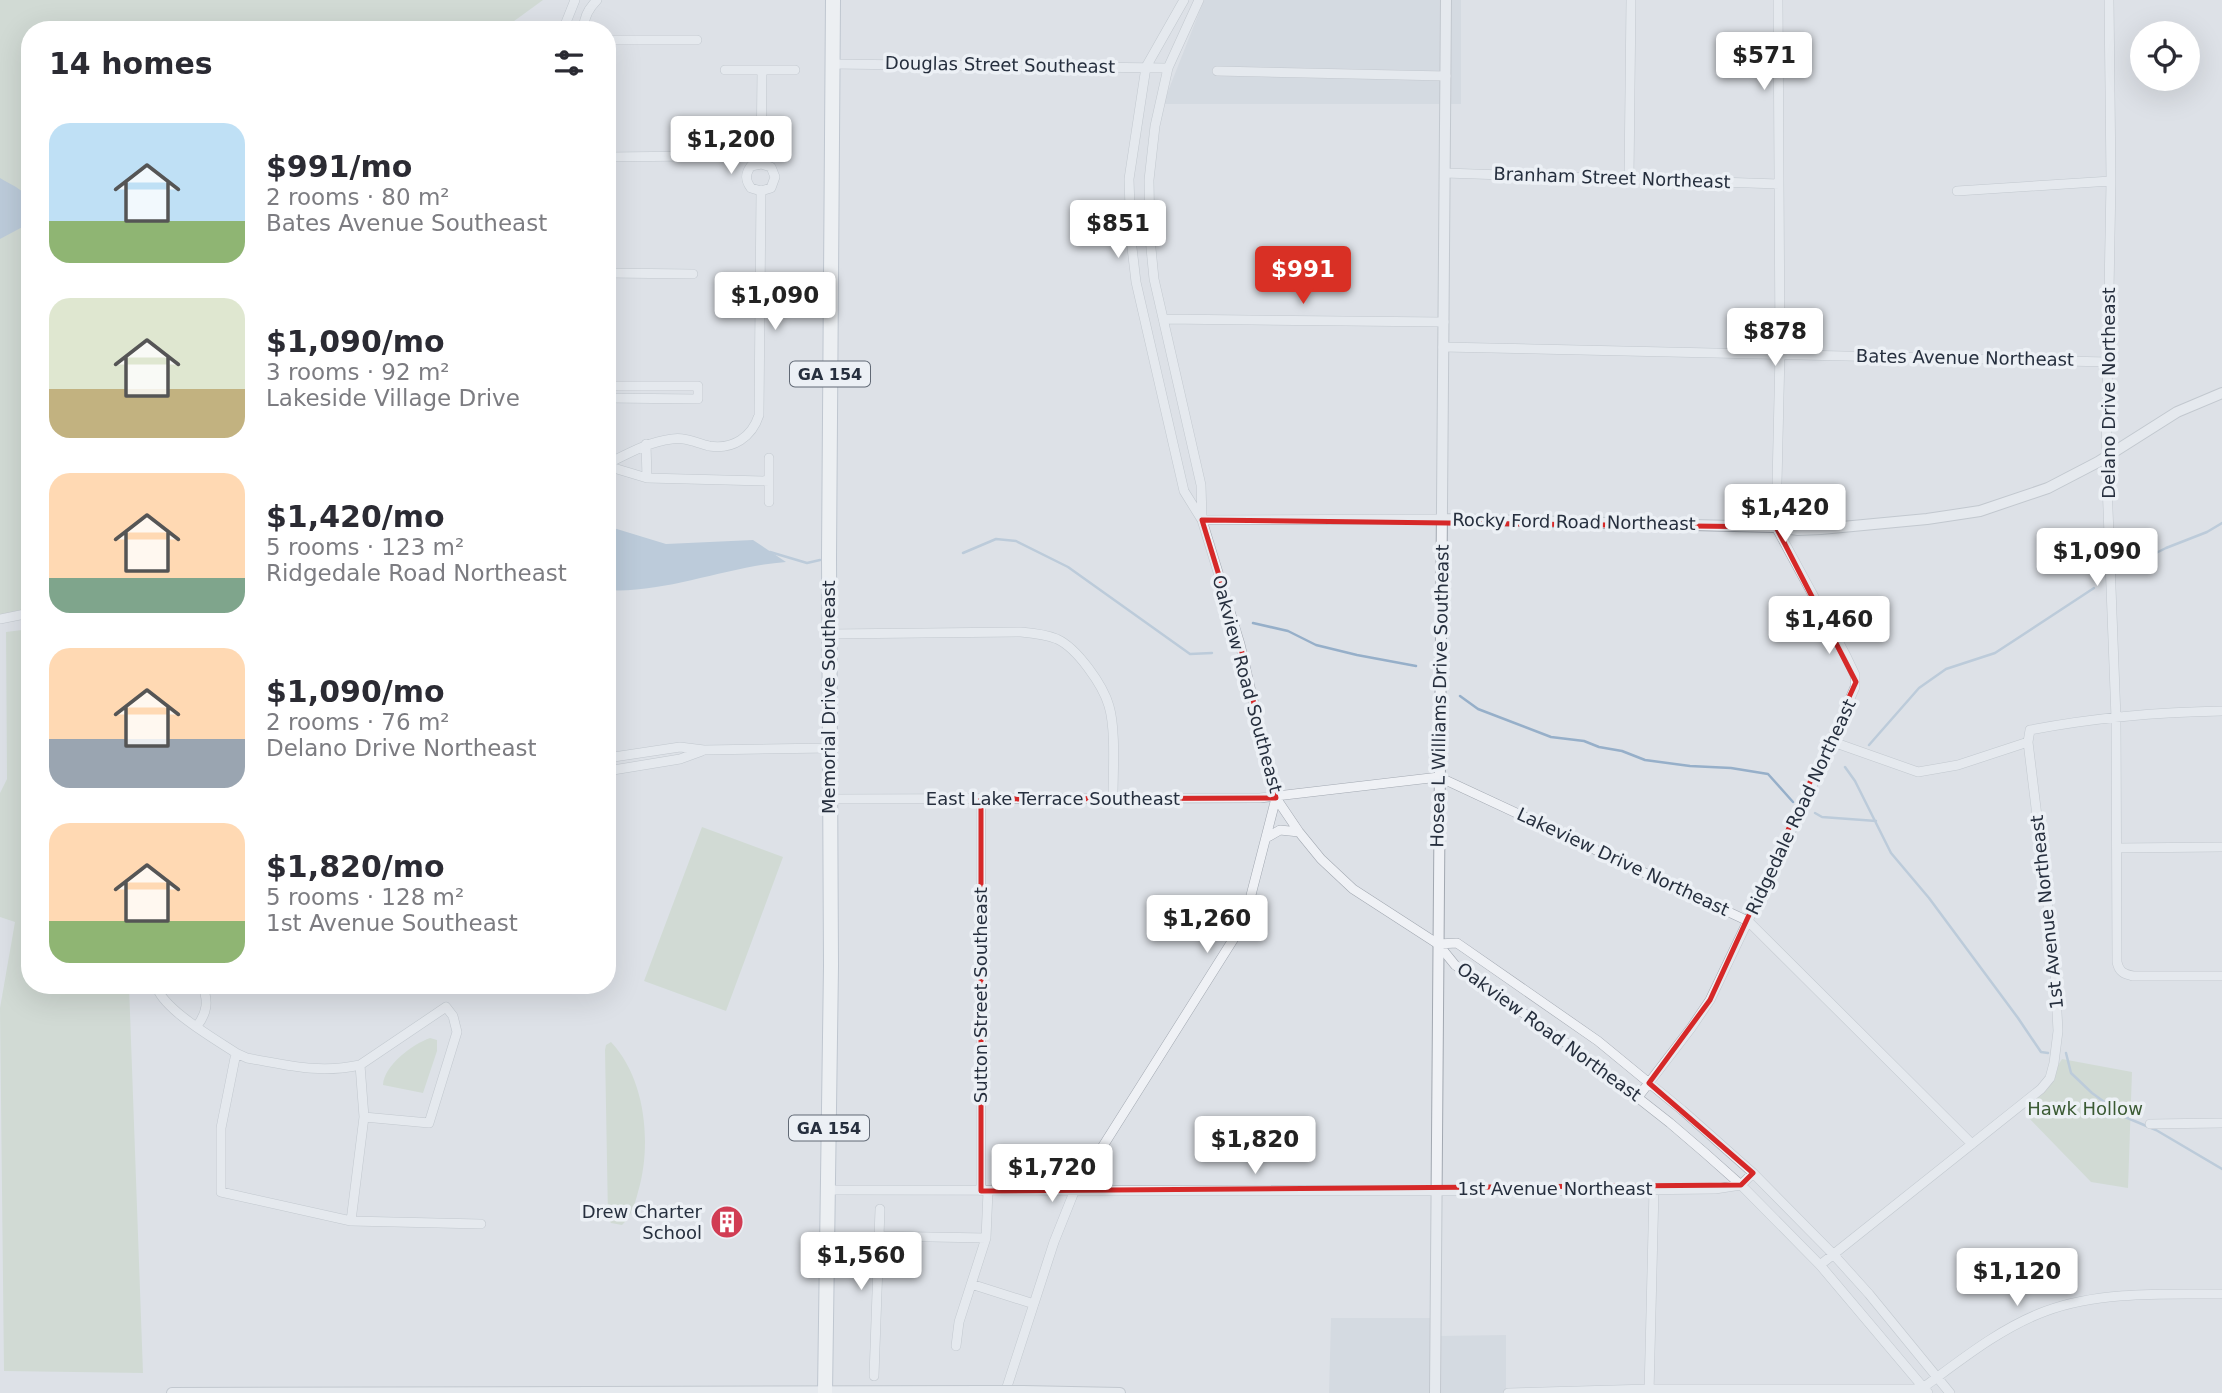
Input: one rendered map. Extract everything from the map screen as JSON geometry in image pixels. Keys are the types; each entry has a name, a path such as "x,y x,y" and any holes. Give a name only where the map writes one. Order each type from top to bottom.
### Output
{"main road":[{"name":"Memorial Drive Southeast","path":"825,1392 831,966 829,799 833,0"}],"street":[{"path":"566,21 575,0"},
{"path":"585,21 589,9 597,0"},
{"name":"Oakview Road Southeast","path":"1184,0 1146,67 1129,179 1136,282 1184,491 1202,520 1240,644 1276,798 1321,859 1353,889 1438,944"},
{"name":"Oakview Road Southeast","path":"1199,0 1168,68 1155,126 1149,180 1154,279 1201,485 1202,520"},
{"name":"Hosea L Williams Drive Southeast","path":"1435,1393 1446,0"},
{"path":"1629,178 1631,0"},
{"name":"Ridgedale Road Northeast","path":"1638,1097 1710,1000 1833,743 1855,687 1855,675 1776,527 1780,354 1778,0"},
{"name":"Delano Drive Northeast","path":"2109,0 2111,181 2106,457 2116,718 2117,962 2118,969 2133,976 2222,976"},
{"path":"568,17 575,21"},
{"path":"616,40 698,40"},
{"name":"Douglas Street Southeast","path":"832,64 1168,68"},
{"path":"725,69 795,70"},
{"path":"761,164 762,69"},
{"path":"1217,71 1446,76"},
{"path":"616,157 698,156"},
{"path":"761,164 771,167 775,177 771,187 761,191 748,184 746,174 751,166 761,164"},
{"name":"Branham Street Northeast","path":"1445,173 1779,184"},
{"path":"1957,191 2111,181"},
{"path":"616,460 653,441 677,438 721,447 737,443 755,428 759,415 761,191"},
{"path":"616,273 693,274"},
{"path":"1163,319 1444,322"},
{"name":"Bates Avenue Northeast","path":"1443,346 2108,362"},
{"path":"616,386 698,386 698,399 616,398"},
{"name":"Rocky Ford Road Northeast","path":"1442,519 1776,527 1798,530 1927,519 1980,511 2048,488 2106,457 2177,412 2222,393"},
{"path":"646,444 647,478"},
{"path":"769,458 769,502"},
{"path":"616,468 647,478 769,481"},
{"path":"1202,520 1442,519"},
{"path":"0,619 21,615"},
{"path":"830,634 1020,632 1041,634 1059,640 1078,656 1089,670 1110,707 1112,797"},
{"path":"1833,743 1918,772 1958,765 2028,742 2030,730 2161,713 2222,711"},
{"name":"1st Avenue Northeast","path":"1820,1265 2041,1089 2050,1078 2058,1031 2054,956 2028,742"},
{"path":"616,757 680,747 704,750 830,748"},
{"path":"616,770 680,759 704,750"},
{"name":"East Lake Terrace Southeast","path":"829,799 1276,798 1440,777"},
{"name":"Lakeview Drive Northeast","path":"1440,777 1748,921 1972,1144"},
{"path":"1005,1393 1054,1242 1074,1192 1236,935 1250,899 1276,798"},
{"name":"Sutton Street Southeast","path":"956,1346 959,1322 986,1238 982,799"},
{"path":"1266,838 1280,830 1299,832"},
{"path":"2117,848 2222,847"},
{"name":"Oakview Road Northeast","path":"1438,944 1457,943 1598,1041 1753,1173 1869,1294 1950,1393"},
{"name":"Oakview Road Northeast","path":"1438,944 1455,965 1586,1057 1638,1097 1741,1185 1820,1265 1926,1390"},
{"path":"159,994 164,1001 236,1053 247,1058 316,1070 338,1070 360,1065 446,1007 453,1016 457,1032 429,1123 364,1117"},
{"path":"197,1026 207,1004 206,994"},
{"path":"236,1053 221,1128 221,1192 351,1221 481,1224"},
{"path":"351,1221 364,1117 360,1065"},
{"path":"2150,1124 2222,1123"},
{"path":"1741,1185 1753,1173"},
{"name":"1st Avenue Northeast","path":"827,1191 1715,1189 1741,1185"},
{"path":"1649,1391 1654,1189"},
{"path":"874,1376 880,1209"},
{"path":"877,1236 986,1238"},
{"path":"971,1284 1034,1304"},
{"path":"1508,1393 1926,1390 1937,1377 1964,1356 2046,1311 2069,1304 2140,1294 2222,1294"},
{"path":"172,1393 1120,1393"}],"highlighted area":[{"path":"1202,520 1776,527 1856,682 1710,1000 1649,1083 1753,1173 1741,1185 981,1191 981,799 1276,798 1240,644"}],"shaded area":[{"path":"1204,0 1461,0 1461,104 1163,104"},
{"path":"1331,1318 1436,1318 1437,1336 1506,1335 1506,1393 1329,1393"}],"green space":[{"path":"0,0 543,0 514,21 21,21 21,618 0,619"},
{"path":"21,630 21,994 129,994 143,1373 4,1371 0,1008 15,922 0,917 0,793 7,779 6,632"},
{"path":"702,827 783,857 726,1011 644,981"},
{"path":"430,1038 437,1040 437,1051 423,1093 383,1085 388,1070 394,1063 408,1050"},
{"path":"611,1042 632,1074 639,1093 645,1134 645,1154 638,1192 634,1206 622,1225 611,1223 608,1218 605,1050 606,1045"},
{"name":"Hawk Hollow","path":"2062,1059 2132,1072 2128,1188 2091,1182 2026,1115"}],"water":[{"path":"0,178 21,191 21,228 0,239"},
{"path":"616,529 666,544 753,540 786,562 674,584 616,590"}],"waterway":[{"path":"2122,570 2222,523"},
{"path":"963,553 996,539 1016,541 1068,567 1190,654 1212,653"},
{"path":"770,552 807,563 820,560"},
{"path":"1869,745 1919,688 1946,669 1995,653 2094,588"},
{"path":"1253,623 1288,631 1316,645 1416,666"},
{"path":"1460,696 1478,709 1551,737 1584,741 1645,760 1768,774 1793,802"},
{"path":"1845,767 1855,781 1891,853 1929,898 2041,1052 2048,1053"},
{"path":"1815,813 1822,817 1876,821"},
{"path":"2066,1053 2071,1073 2092,1093 2125,1117 2156,1130 2222,1169"}],"place":[{"name":"Drew Charter School","path":"727,1222"}]}
